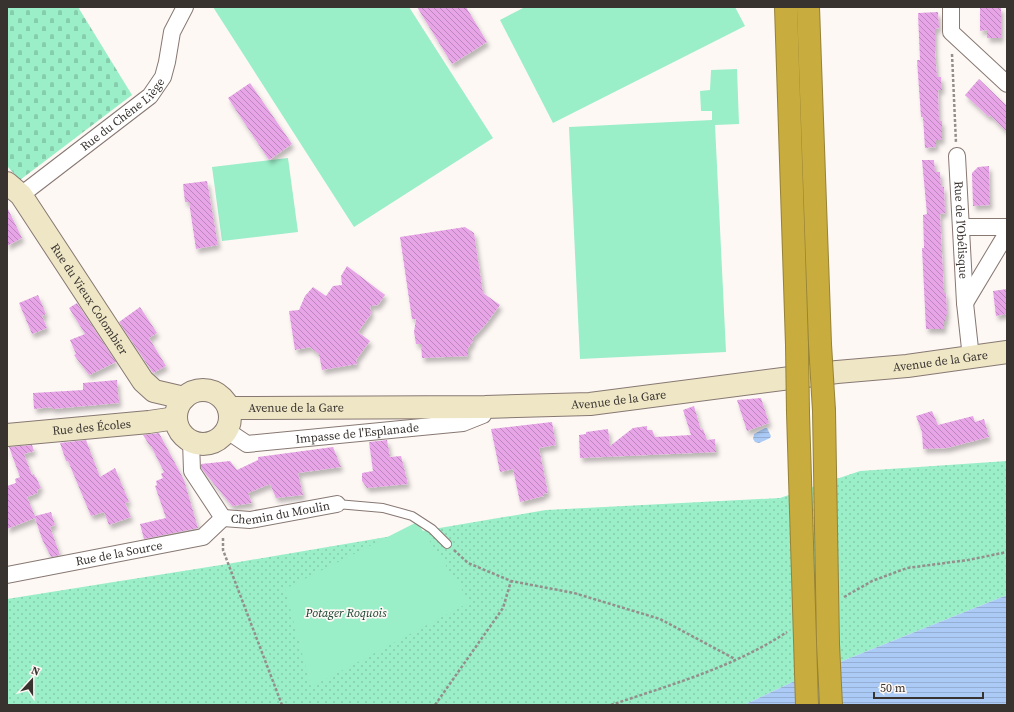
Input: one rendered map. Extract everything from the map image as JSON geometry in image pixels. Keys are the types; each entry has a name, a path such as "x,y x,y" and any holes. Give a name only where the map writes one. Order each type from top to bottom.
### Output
{"highway":[{"path":"786,7 807,705"},
{"path":"808,7 820,344 824,411 828,644 831,705"}],"street":[{"name":"Rue du Chêne Liège","path":"14,189 150,96 163,77 172,32 185,7"},
{"path":"951,7 951,32 1007,84"},
{"name":"Rue de l'Obélisque","path":"957,156 971,358"},
{"name":"Rue du Vieux Colombier","path":"14,189 143,381 154,391 180,408"},
{"path":"961,227 1007,227"},
{"name":"Rue de l'Obélisque","path":"966,303 1007,233"},
{"name":"Avenue de la Gare","path":"229,408 485,407 590,404 829,373 907,366 1007,352"},
{"path":"205,390 214,392 224,399 229,408 231,417 226,430 220,438 212,442 202,444 191,441 178,429 180,408 190,393 205,390"},
{"name":"Impasse de l'Esplanade","path":"226,430 247,444 463,423 483,415 485,407"},
{"name":"Rue des Écoles","path":"7,435 149,422 180,408"},
{"path":"191,441 192,472 223,518"},
{"name":"Chemin du Moulin","path":"223,518 250,520 337,504"},
{"name":"Rue de la Source","path":"7,575 203,537 223,518"}],"lane":[{"path":"337,504 384,508 412,516 432,529 447,544"}],"path":[{"path":"951,32 957,156"},
{"path":"223,518 223,550 282,705"},
{"path":"447,544 468,563 511,581 574,593 660,619 736,660"},
{"path":"839,600 872,581 907,568 968,560 1007,552"},
{"path":"435,705 503,608 511,581"},
{"path":"611,705 736,660 788,632"}],"green space":[{"path":"7,7 78,7 132,95 20,180 7,166"},
{"path":"213,7 409,7 493,138 354,227"},
{"path":"525,7 735,7 745,26 553,123 500,20"},
{"path":"737,69 739,124 715,125 726,352 580,359 569,127 712,120 712,111 701,111 700,91 710,90 711,70"},
{"path":"288,158 298,232 222,241 212,167"},
{"path":"1007,461 1007,595 805,676 744,705 7,705 7,599 227,564 546,510 780,498 860,471"},
{"name":"Potager Roquois","path":"417,522 470,602 311,687 285,589"}],"water":[{"path":"767,428 771,436 770,438 759,443 755,442 753,439 754,434"},
{"path":"1007,595 1007,705 744,705 805,676"}],"building":[{"path":"417,7 466,7 487,42 452,64"},
{"path":"980,7 1001,7 1001,38 987,38 987,30 980,31"},
{"path":"938,12 939,28 935,29 935,51 937,77 941,77 942,90 938,90 939,121 942,121 942,140 936,140 936,147 925,148 917,60 920,60 918,13"},
{"path":"979,79 1007,106 1007,132 990,115 989,117 965,95"},
{"path":"250,83 292,144 269,160 228,98"},
{"path":"922,160 934,160 935,172 940,172 941,187 944,187 945,213 940,214 944,293 946,293 947,315 946,321 944,321 944,329 926,329 922,248 924,248 923,215 927,214"},
{"path":"989,166 990,205 973,206 972,173 978,167"},
{"path":"207,181 218,245 196,249 189,202 185,202 183,184"},
{"path":"7,207 22,238 7,246"},
{"path":"465,227 474,233 483,293 500,305 486,324 472,339 473,341 468,348 468,356 422,358 421,344 416,344 414,332 416,319 412,319 400,237"},
{"path":"347,266 385,295 378,305 370,306 371,314 358,332 370,341 356,360 357,364 322,370 319,354 310,347 295,350 289,311 299,310 305,296 313,287 326,296 333,286 342,285 341,276"},
{"path":"1007,289 1007,314 996,316 993,291"},
{"path":"38,295 46,314 42,316 47,328 32,334 19,303"},
{"path":"77,303 116,362 89,375 74,355 76,354 70,340 85,334 69,308"},
{"path":"140,307 157,333 149,338 166,366 153,373 119,322"},
{"path":"117,380 119,403 52,409 52,407 34,409 33,393 83,390 83,383"},
{"path":"761,398 769,423 747,431 737,400"},
{"path":"694,406 701,430 703,429 707,440 715,439 716,452 580,458 579,435 586,434 586,432 608,429 610,446 633,428 647,426 647,430 652,430 655,437 691,435 683,410"},
{"path":"932,411 938,425 973,416 975,422 984,419 989,437 947,448 923,449 922,432 916,416"},
{"path":"552,422 556,445 539,448 548,493 543,494 544,496 520,502 513,469 500,472 491,429"},
{"path":"159,433 184,480 198,528 144,539 140,524 166,518 155,486 157,485 156,481 163,478 161,474 164,472 151,446 143,435"},
{"path":"86,440 100,477 115,468 129,502 125,503 131,517 109,525 104,512 91,516 68,461 66,461 60,443"},
{"path":"387,440 390,457 401,456 408,484 367,488 362,481 362,473 373,471 369,442"},
{"path":"32,445 34,451 24,454 32,475 34,474 41,488 37,490 38,493 27,497 35,516 51,512 55,525 50,527 60,555 51,557 42,539 35,518 7,529 7,486 16,483 15,479 20,477 9,447"},
{"path":"333,447 341,467 298,473 303,495 276,498 270,484 248,493 252,503 232,506 201,468 201,464 230,461 237,470 258,460 258,457"}]}
